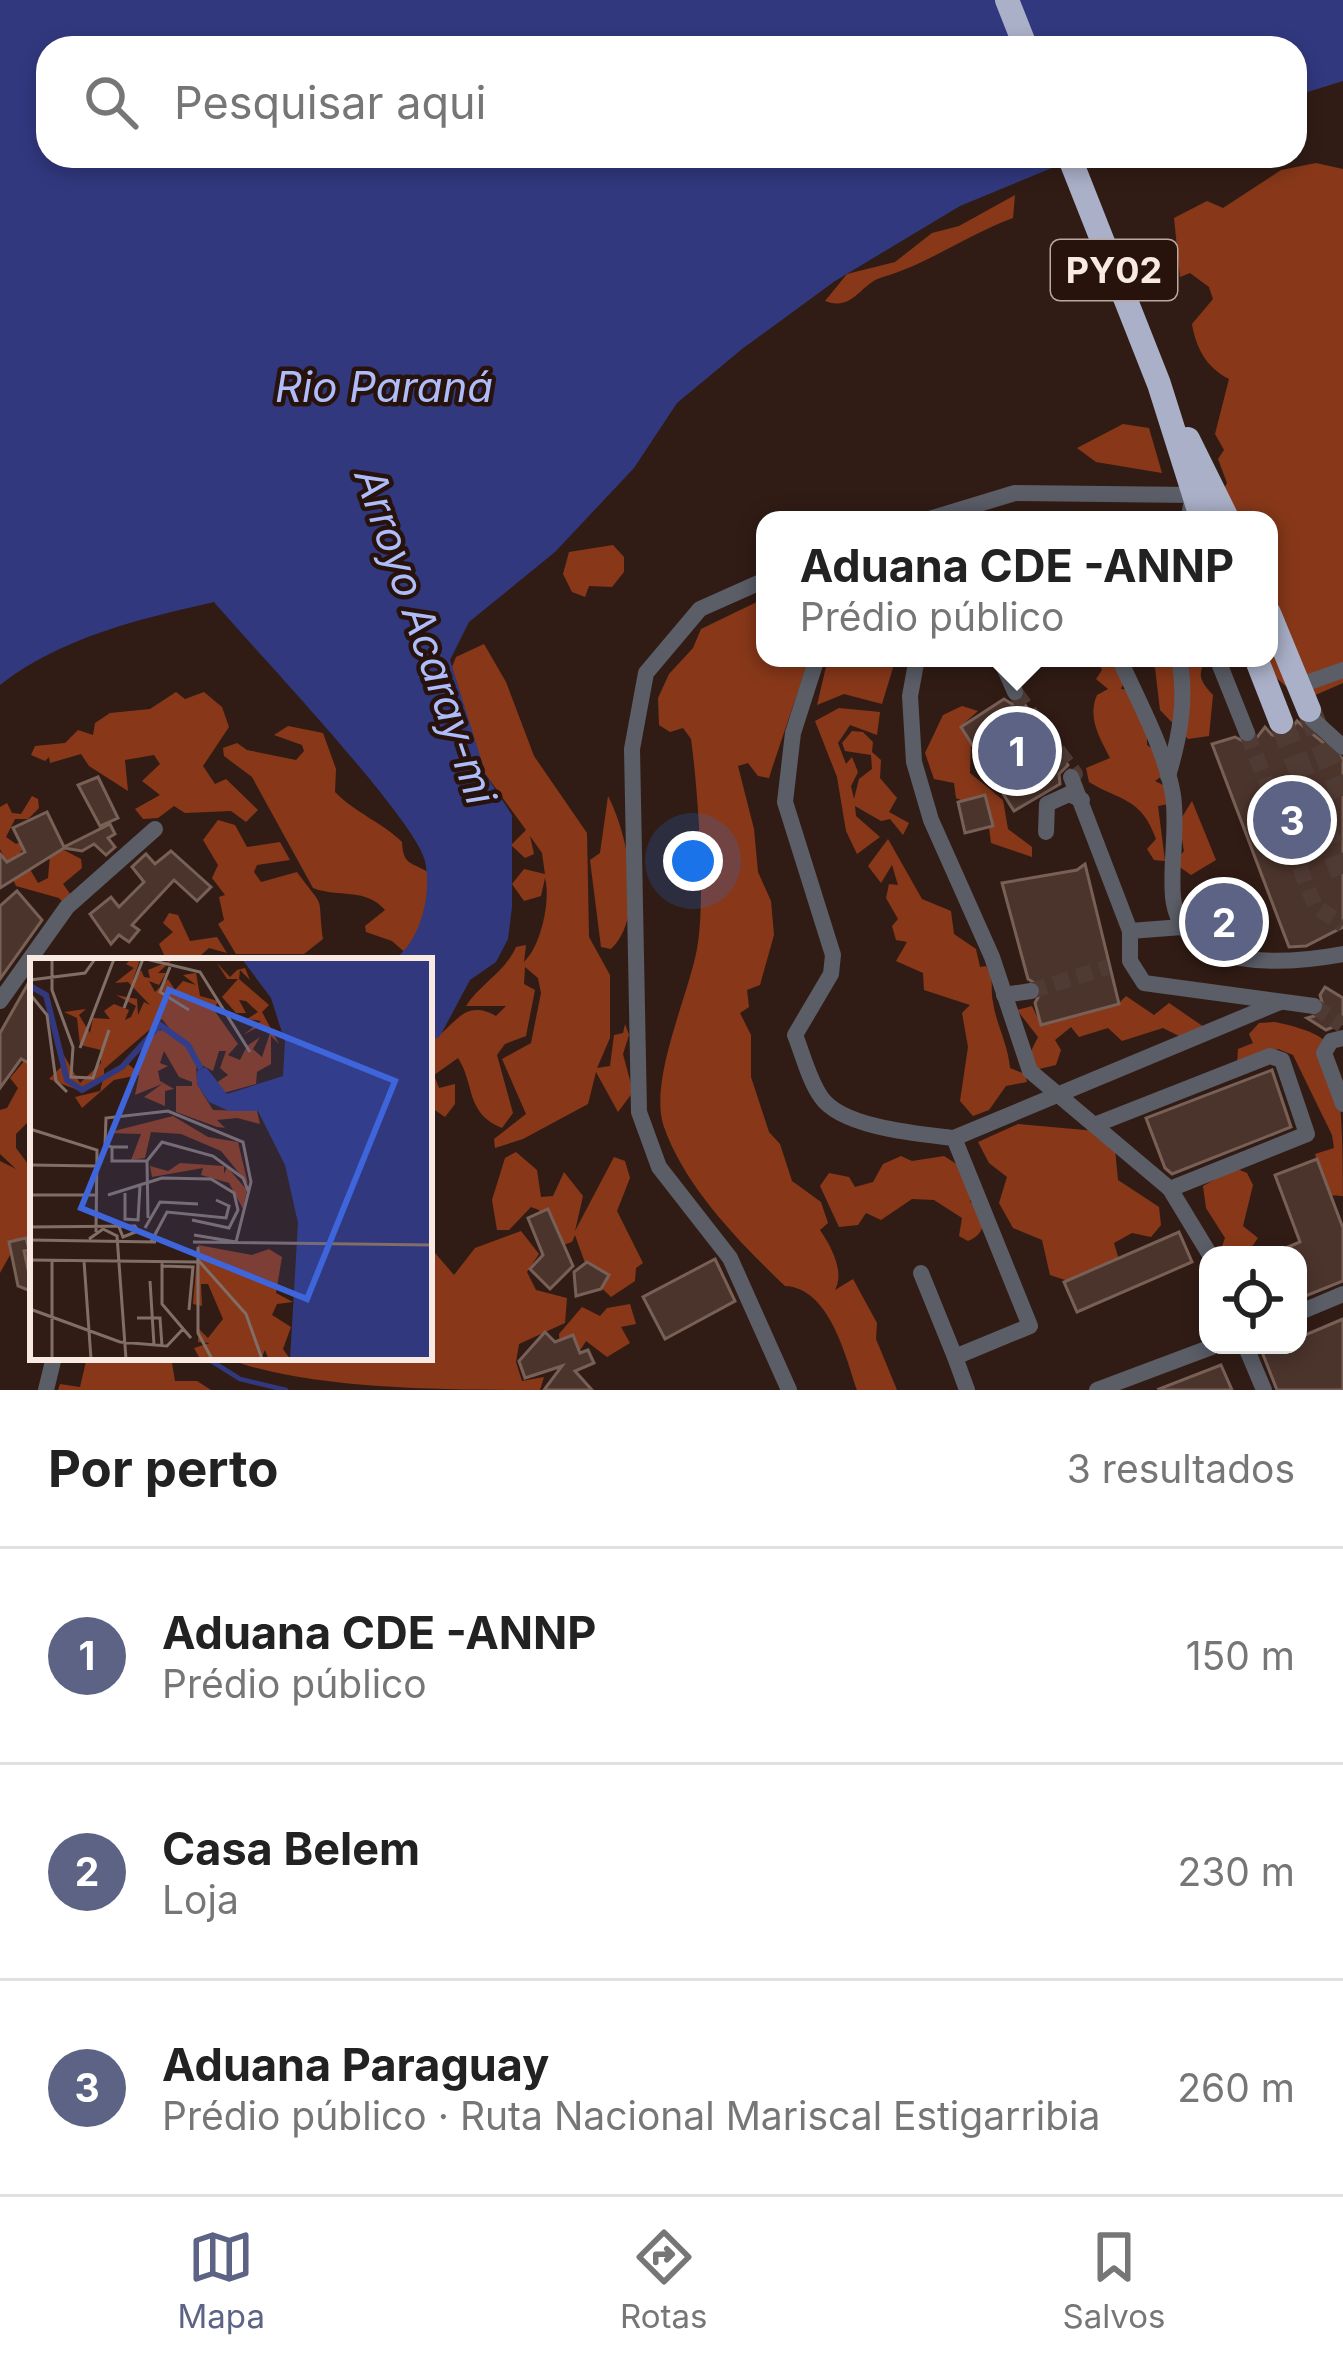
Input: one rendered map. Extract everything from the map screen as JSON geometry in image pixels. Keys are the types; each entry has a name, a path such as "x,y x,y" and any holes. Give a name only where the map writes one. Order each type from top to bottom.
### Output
{"highway":[{"path":"1007,0 1021,36"},
{"name":"PY02","path":"1074,168 1159,384 1198,501"},
{"path":"1278,636 1306,705"},
{"path":"1260,667 1281,722"}],"street":[{"path":"956,511 1015,493 1198,501"},
{"path":"756,584 700,608 646,673 632,749 639,1112 659,1167 730,1258 789,1390"},
{"path":"814,667 793,733 784,802 833,955 832,974 795,1035 821,1099 832,1108 881,1128 954,1138 1283,1000"},
{"path":"915,667 910,696 914,762 931,820 1004,994 1030,1071 1170,1189 1205,1246"},
{"path":"1004,667 1015,692"},
{"path":"1124,667 1174,802 1173,899 1182,927 1199,944 1228,956 1265,962 1343,954"},
{"path":"1168,777 1180,736 1184,682 1180,667"},
{"path":"1221,667 1247,733"},
{"path":"1343,670 1306,705 1343,747"},
{"path":"1071,777 1130,931 1130,961 1144,983 1314,1006"},
{"path":"1046,832 1047,804 1069,794 1082,800"},
{"path":"31,958 67,907 155,829"},
{"path":"1130,931 1182,927"},
{"path":"0,1001 30,959"},
{"path":"1108,967 1130,961"},
{"path":"1004,994 1031,991"},
{"path":"1343,1037 1330,1041 1324,1052 1343,1104"},
{"path":"1097,1124 1270,1056 1282,1060 1307,1134 1170,1189"},
{"path":"954,1138 1030,1324 955,1357"},
{"path":"921,1273 967,1390"},
{"path":"1307,1309 1343,1294"},
{"path":"1097,1390 1199,1352"},
{"path":"1249,1354 1264,1390"},
{"path":"46,1390 53,1360"}],"shaded area":[{"path":"1307,165 1343,169 1343,683 1311,697 1288,688 1269,672 1269,667 1278,667 1278,511 1213,511 1227,483 1218,459 1224,450 1215,434 1229,379 1208,363 1196,341 1192,324 1213,299 1209,287 1190,273 1180,277 1174,218 1207,201 1223,208 1281,170"},
{"path":"1015,195 1013,218 875,280 850,300 825,301 847,274 895,262 932,233 959,226"},
{"path":"1123,424 1149,428 1162,473 1096,462 1077,448"},
{"path":"613,545 624,557 624,572 612,587 589,586 585,597 572,592 563,574 569,552"},
{"path":"756,602 756,667 806,667 769,778 758,776 748,763 738,766 754,829 758,872 771,901 774,935 760,985 747,990 749,1007 740,1013 751,1035 751,1077 769,1132 780,1144 792,1181 821,1202 828,1223 820,1230 838,1267 835,1290 853,1279 877,1323 876,1339 897,1390 857,1390 824,1310 800,1290 785,1286 716,1213 685,1171 664,1127 661,1087 697,949 701,874 691,739 683,728 670,732 659,725 658,698 701,629"},
{"path":"484,644 506,682 534,756 587,833 589,937 610,975 610,1038 597,1068 610,1066 614,1035 623,1033 625,1024 629,1035 623,1054 633,1092 618,1112 596,1072 588,1104 523,1139 495,1148 494,1139 526,1114 502,1059 531,1043 541,993 538,978 525,967 524,984 535,990 526,1036 505,1044 497,1055 513,1113 502,1128 476,1106 458,1058 434,1075 439,1088 455,1084 455,1104 445,1117 432,1108 432,1040 466,1012 496,1016 506,1006 466,1006 516,947 526,945 524,962 530,955 540,934 547,887 545,878 541,896 524,901 512,884 524,869 545,874 542,853 530,836 534,854 525,858 511,845 526,830 484,772 452,667 456,657"},
{"path":"826,667 893,667 882,704 844,694 817,705"},
{"path":"1120,667 1127,676 1121,689 1130,690 1147,724 1147,745 1154,750 1162,776 1155,781 1169,788 1174,803 1158,806 1165,861 1154,860 1147,849 1156,839 1144,815 1089,782 1086,768 1110,758 1094,720 1097,695 1108,689 1096,679 1102,670"},
{"path":"1203,667 1203,681 1213,695 1209,736 1188,739 1160,710 1155,668"},
{"path":"176,692 185,699 204,692 222,707 229,727 203,766 215,784 226,779 258,810 246,822 231,811 185,813 174,806 158,818 143,819 135,809 160,795 142,781 160,764 154,755 125,760 128,791 89,766 81,754 50,763 49,757 45,761 31,755 35,746 65,743 78,730 93,735 95,723 110,713 150,709"},
{"path":"962,706 978,711 961,726 971,743 970,773 1003,800 1008,829 1032,847 1032,857 991,843 985,796 968,803 956,798 954,783 934,779 925,753 943,715"},
{"path":"839,708 880,712 877,735 850,725 838,743 846,764 852,757 858,772 851,786 854,799 859,779 872,769 871,755 845,751 842,743 852,731 863,732 873,742 872,752 881,760 880,778 897,798 889,812 909,823 903,835 890,819 881,821 855,806 856,816 880,837 857,854 846,831 837,777 815,721"},
{"path":"288,726 323,733 336,769 335,792 402,842 406,859 428,872 444,899 409,956 392,941 366,932 365,926 385,910 377,903 313,888 252,777 224,756 223,748 237,743 247,750 296,760 304,751 302,745 274,735"},
{"path":"32,796 38,799 39,808 28,819 15,819 6,837 16,844 29,838 33,844 20,852 38,883 48,878 50,855 64,850 81,859 82,868 63,884 71,895 67,907 59,898 16,886 0,849 0,807 7,803 12,813 21,814"},
{"path":"608,796 627,853 631,897 622,935 611,949 601,947 590,860 600,853"},
{"path":"1192,801 1216,860 1191,875 1174,863 1184,851 1179,822"},
{"path":"218,820 235,825 247,847 280,842 290,860 257,865 254,872 261,882 297,872 317,898 323,939 304,954 236,954 218,924 224,920 219,897 225,895 212,878 218,865 203,840"},
{"path":"888,839 922,899 951,911 954,934 976,949 980,967 986,966 1010,1068 1025,1074 1027,1082 1006,1086 989,1110 973,1116 960,1101 968,1047 962,1013 970,1005 924,990 923,973 896,961 907,942 896,940 892,926 898,919 886,898 889,884 898,885 892,865 881,883 868,866"},
{"path":"169,913 178,915 190,941 217,937 227,953 209,948 202,958 166,958 159,944 173,932 163,923"},
{"path":"1126,996 1154,1015 1169,1003 1204,1027 1189,1041 1163,1028 1122,1041 1108,1028 1079,1037 1071,1027 1055,1040 1061,1050 1056,1065 1035,1070 1029,1055 1038,1037 1017,1010 1032,1006 1041,1025 1118,1004"},
{"path":"1274,1022 1327,1043 1341,1116 1343,1196 1327,1195 1315,1154 1334,1148 1332,1135 1293,1055 1278,1049 1237,1064 1238,1049 1253,1043 1249,1034 1259,1023"},
{"path":"27,1029 30,1120 16,1134 16,1148 30,1163 30,1267 22,1264 15,1246 0,1273 0,1161 16,1169 0,1154 0,1110 7,1108 18,1088 10,1078 25,1060"},
{"path":"1018,1124 1096,1131 1115,1149 1118,1180 1159,1207 1161,1225 1151,1237 1132,1233 1114,1243 1120,1263 1077,1284 1050,1275 1042,1240 1013,1228 999,1203 1007,1177 989,1163 978,1142"},
{"path":"516,1152 537,1170 541,1197 553,1196 564,1172 583,1196 575,1231 614,1157 625,1161 630,1178 617,1211 643,1263 636,1268 635,1281 611,1297 590,1277 575,1235 572,1242 557,1247 539,1210 531,1207 509,1230 497,1230 492,1200 505,1158"},
{"path":"901,1156 912,1161 944,1156 978,1178 970,1202 983,1207 978,1235 968,1241 959,1236 962,1218 934,1200 912,1199 881,1220 866,1213 858,1225 839,1227 820,1186 829,1173 849,1177 855,1187 873,1182 883,1164"},
{"path":"1235,1168 1247,1173 1253,1185 1243,1226 1258,1238 1252,1246 1222,1246 1225,1238 1206,1208 1203,1186"},
{"path":"521,1231 539,1254 527,1272 536,1290 567,1298 565,1323 519,1344 516,1362 522,1381 544,1377 540,1390 334,1382 232,1360 432,1360 432,1249 454,1275 475,1248"},
{"path":"630,1304 636,1324 621,1327 630,1343 607,1357 586,1341 581,1349 560,1348 559,1334 582,1307 600,1316 607,1308"},
{"path":"86,1360 172,1360 175,1381 197,1381 211,1390 58,1390 60,1384 80,1387"}],"water":[{"name":"Rio Paraná","path":"0,0 1343,0 1343,81 1307,92 1307,36 36,36 36,168 1052,168 960,206 835,281 742,349 677,403 634,468 555,552 469,622 450,660 486,775 512,815 512,907 508,939 496,962 470,980 440,1036 432,1040 432,958 396,958 417,930 425,902 425,861 415,839 364,772 214,602 75,642 0,685"}],"building":[{"path":"1004,699 1012,704 1023,702 1068,765 1059,774 1060,784 1014,811 961,727"},
{"path":"1297,721 1343,759 1343,927 1306,946 1289,947 1212,744 1235,737 1251,745 1265,727 1272,735 1286,738"},
{"path":"98,777 118,818 100,826 78,785"},
{"path":"985,795 993,826 965,833 958,802"},
{"path":"47,812 64,847 110,824 115,834 108,838 115,847 106,855 94,844 82,851 64,848 0,888 0,854 7,862 25,852 13,828"},
{"path":"171,851 211,887 197,901 174,880 132,925 139,930 129,942 119,935 111,944 90,914 111,897 119,907 144,882 132,867 146,854 155,864"},
{"path":"1085,864 1119,1004 1041,1025 1035,1003 1043,988 1028,979 1002,883 1077,870"},
{"path":"17,891 42,920 0,979 0,906"},
{"path":"29,982 30,1064 21,1059 0,1088 0,1033"},
{"path":"1325,987 1343,998 1343,1023 1326,1030 1307,1018 1325,1013 1320,995"},
{"path":"1272,1070 1291,1127 1172,1174 1165,1168 1146,1118"},
{"path":"1317,1159 1343,1228 1343,1281 1307,1295 1307,1246 1290,1246 1300,1242 1275,1175"},
{"path":"548,1209 573,1266 550,1289 530,1269 543,1255 528,1218"},
{"path":"1179,1232 1192,1262 1077,1312 1064,1282"},
{"path":"26,1238 30,1291 18,1286 9,1242"},
{"path":"715,1259 735,1301 665,1339 643,1297"},
{"path":"587,1262 609,1275 601,1289 576,1296 574,1272"},
{"path":"1343,1319 1343,1390 1277,1390 1263,1354 1307,1354 1307,1334"},
{"path":"545,1332 555,1342 573,1335 580,1353 588,1350 594,1363 575,1371 592,1390 544,1390 562,1366 525,1378 519,1361"},
{"path":"1221,1365 1232,1390 1159,1389"}],"waterway":[{"name":"Arroyo Acaray-mi","path":"210,1360 240,1379 286,1390"}],"tunnel":[{"path":"1015,692 1075,774 1071,777"},
{"path":"1309,710 1343,796"},
{"path":"1281,722 1343,874"},
{"path":"1247,733 1315,906 1343,925"},
{"path":"1031,991 1108,967"},
{"path":"1314,1006 1342,1025"}],"place":[{"name":"Aduana CDE -ANNP","path":"1017,751"},
{"name":"Aduana Paraguay","path":"1292,820"},
{"name":"Casa Belem","path":"1224,922"}]}
